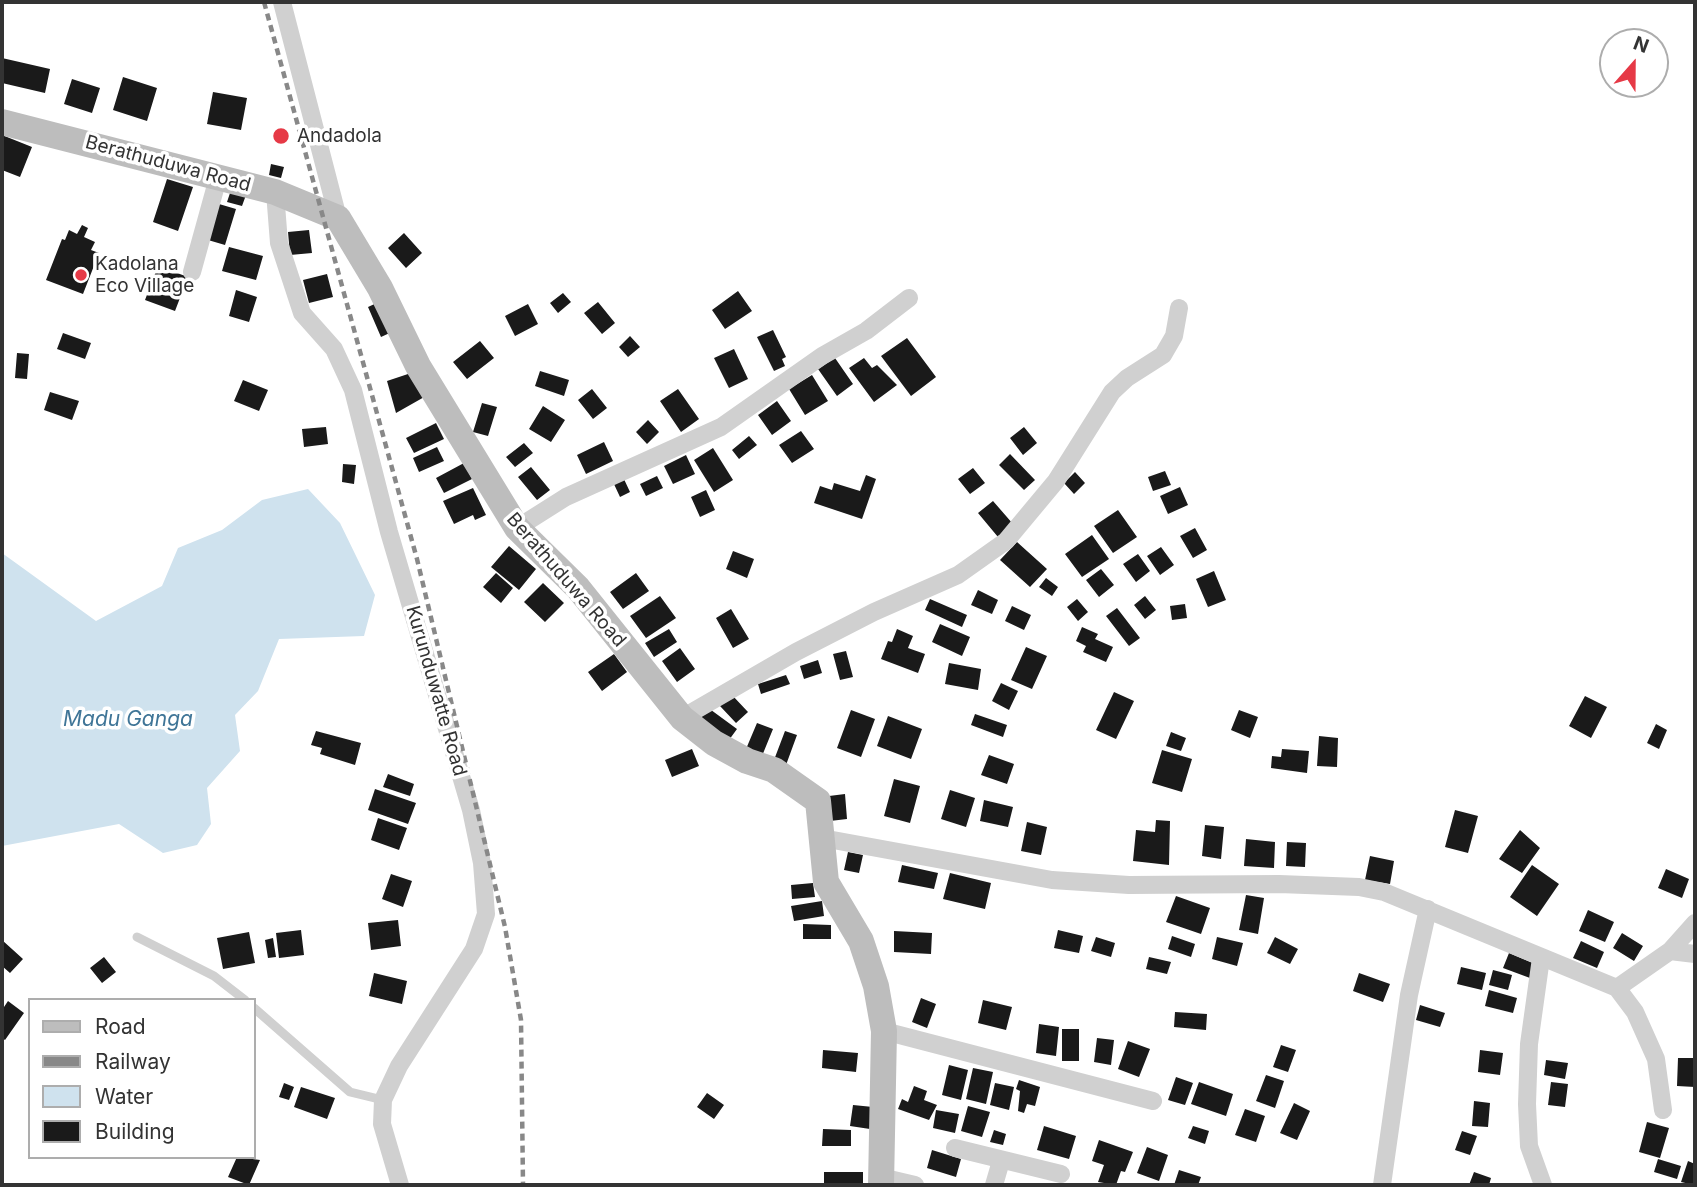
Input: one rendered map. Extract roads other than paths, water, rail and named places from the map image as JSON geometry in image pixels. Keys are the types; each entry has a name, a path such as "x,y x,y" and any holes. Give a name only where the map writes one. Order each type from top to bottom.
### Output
{"street":[{"path":"282,2 338,218"},
{"name":"Berathuduwa Road","path":"2,122 275,192 338,218 380,288 418,366 517,528 578,588 682,718 714,743 747,761 774,770 818,802 826,882 861,941 876,986 884,1031 881,1181"},
{"path":"191,272 218,178"},
{"name":"Kurunduwatte Road","path":"275,192 279,243 302,313 334,349 353,390 393,545 471,810 482,863 486,914 474,949 399,1066 383,1100 382,1124 400,1185"},
{"path":"517,528 566,497 721,427 822,356 866,331 909,298"},
{"path":"682,718 796,652 874,612 958,575 1006,541 1056,481 1112,392 1127,377 1163,355 1174,336 1179,308"},
{"path":"822,838 1052,880 1129,885 1359,887 1384,892 1617,988 1635,1012 1656,1059 1662,1110"},
{"path":"1382,1185 1409,995 1428,909"},
{"path":"1617,988 1670,951 1695,923"},
{"path":"1670,951 1695,954"},
{"path":"1541,958 1529,1044 1527,1104 1529,1146 1543,1185"},
{"path":"884,1031 1153,1101"},
{"path":"955,1148 1061,1174"},
{"path":"995,1185 1001,1161"},
{"path":"881,1181 915,1185"}],"lane":[{"path":"137,937 214,976 242,998"},
{"path":"256,1010 350,1092 383,1100"}],"water":[{"name":"Madu Ganga","path":"308,489 340,523 375,595 364,636 279,639 258,691 235,715 240,751 207,788 211,824 197,845 163,853 119,824 2,846 2,553 96,621 162,586 178,548 222,530 262,500"}],"railway":[{"path":"264,2 417,559 505,927 521,1020 523,1185"}],"place":[{"name":"Andadola","path":"281,136"},
{"name":"Kadolana Eco Village","path":"81,275"}]}
